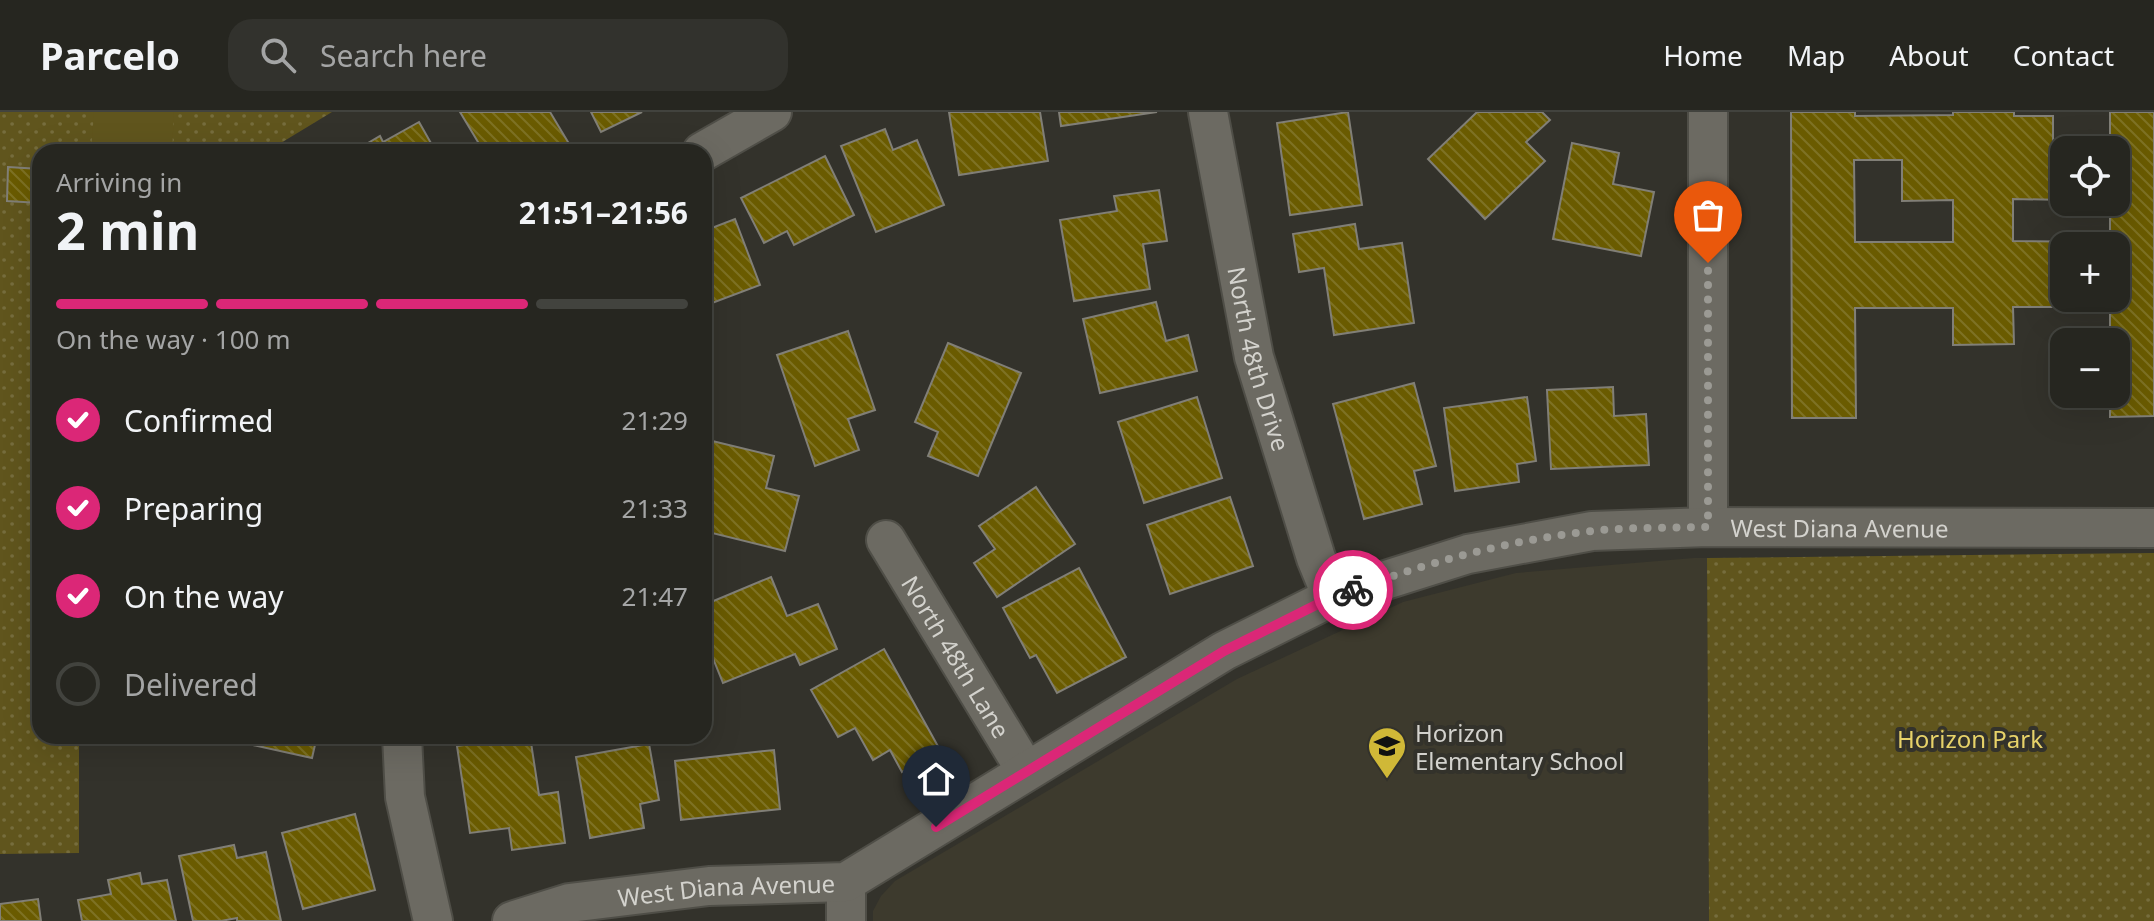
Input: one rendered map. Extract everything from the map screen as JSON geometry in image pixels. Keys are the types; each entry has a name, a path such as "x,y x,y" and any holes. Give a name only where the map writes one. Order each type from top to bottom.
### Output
{"street":[{"path":"712,146 772,112"},
{"name":"North 48th Drive","path":"1208,112 1254,357 1316,558 1332,597"},
{"path":"1708,112 1708,527"},
{"name":"West Diana Avenue","path":"512,921 569,903 709,886 846,882 1224,651 1332,597 1468,554 1592,531 1708,527 2154,528"},
{"name":"North 48th Lane","path":"886,540 1026,771"},
{"path":"402,744 405,797 433,921"},
{"path":"846,882 846,921"}],"shaded area":[{"name":"Horizon Elementary School","path":"1707,558 1709,921 873,921 873,911 881,896 895,881 1237,679 1403,602 1516,573"}],"green space":[{"path":"0,112 332,112 279,144 32,144 32,744 79,744 79,853 0,854"},
{"path":"94,112 174,112 172,144 92,144"},
{"name":"Horizon Park","path":"2154,553 2154,921 1709,921 1707,558"}],"building":[{"path":"460,112 550,112 569,144 479,144"},
{"path":"591,112 642,112 601,132"},
{"path":"949,112 1040,112 1048,161 959,175"},
{"path":"1059,112 1157,112 1061,126"},
{"path":"1348,112 1362,205 1290,215 1277,123"},
{"path":"1477,112 1542,112 1550,120 1526,142 1545,161 1485,219 1428,159"},
{"path":"1791,112 1855,112 1855,116 2014,112 2014,116 2053,116 2050,200 2013,199 2013,241 2050,241 2050,307 2013,307 2014,344 1953,345 1953,308 1855,308 1856,418 1792,418","holes":["1854,160 1902,160 1902,201 1953,200 1953,242 1855,242"]},
{"path":"2110,112 2154,112 2154,416 2110,417 2110,408 2130,408 2130,328 2110,328 2110,312 2130,312 2130,232 2110,232 2110,216 2130,216 2130,136 2110,136"},
{"path":"419,122 431,144 366,144 380,136 383,142"},
{"path":"885,129 893,150 917,140 944,205 876,232 841,146"},
{"path":"1572,143 1619,153 1613,184 1654,192 1641,256 1553,239"},
{"path":"825,156 854,215 794,245 787,231 764,243 741,198"},
{"path":"8,167 32,168 32,203 7,201"},
{"path":"1159,190 1167,241 1143,244 1150,289 1074,301 1060,220 1117,211 1114,196"},
{"path":"735,219 760,285 712,303 712,228"},
{"path":"1355,224 1359,249 1402,243 1414,323 1334,335 1324,268 1299,272 1293,234"},
{"path":"1156,302 1166,341 1188,335 1197,371 1100,393 1083,319"},
{"path":"848,331 875,410 848,419 859,450 815,466 777,355"},
{"path":"948,343 1021,373 978,476 928,456 938,432 915,422"},
{"path":"1414,383 1436,466 1414,471 1422,504 1364,519 1333,404"},
{"path":"1613,387 1614,416 1646,414 1649,465 1551,469 1547,390"},
{"path":"1197,397 1222,478 1144,503 1118,422"},
{"path":"1527,397 1536,461 1517,464 1519,482 1455,491 1444,408"},
{"path":"712,441 774,456 766,488 799,496 785,551 712,533"},
{"path":"1036,487 1075,544 997,597 974,563 995,549 979,526"},
{"path":"1230,497 1253,566 1170,594 1147,525"},
{"path":"1079,568 1126,657 1057,693 1036,655 1030,658 1003,608"},
{"path":"771,577 787,616 818,604 837,649 800,665 795,654 723,683 712,656 712,602"},
{"path":"884,649 940,750 902,772 890,750 873,760 855,728 838,737 811,690"},
{"path":"248,744 315,744 312,758"},
{"path":"531,744 539,795 558,792 565,843 512,850 509,828 470,833 457,746"},
{"path":"649,744 659,800 640,804 644,828 590,838 576,757"},
{"path":"774,750 780,809 681,820 675,761"},
{"path":"355,814 375,890 303,909 282,833"},
{"path":"234,845 237,858 266,852 281,921 237,921 237,918 193,921 179,856"},
{"path":"140,873 142,884 167,880 176,921 82,921 78,900 111,894 108,880"},
{"path":"38,899 41,921 0,921 0,904"}],"way so far":[{"path":"1353,590 1468,554 1532,541 1592,531 1708,527 1708,263"}],"place":[{"name":"Horizon Elementary School","path":"1387,780"}],"route":[{"path":"936,827 1224,651 1332,597 1353,590"}]}
